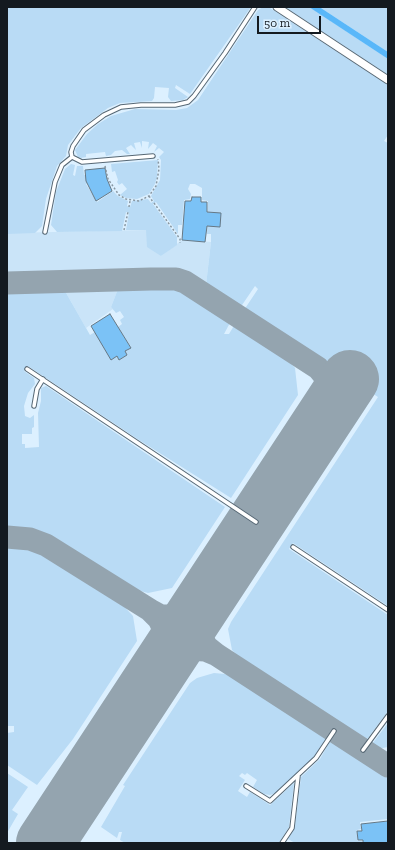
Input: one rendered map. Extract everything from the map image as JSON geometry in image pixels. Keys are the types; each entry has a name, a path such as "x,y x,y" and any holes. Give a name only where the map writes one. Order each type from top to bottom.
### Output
{"street":[{"path":"277,7 388,80"}],"lane":[{"path":"45,232 55,182 62,165 72,157 73,146 84,130 104,115 131,105 175,105 188,102 225,53 255,7"},
{"path":"72,157 82,162 153,156"},
{"path":"27,369 256,522"},
{"path":"34,406 37,390 43,379"},
{"path":"293,547 388,610"},
{"path":"363,750 388,716"},
{"path":"246,786 270,802 316,758 334,731"},
{"path":"282,843 292,828 298,776"}],"path":[{"path":"105,160 106,172 111,185 119,195 130,200 139,200 149,196 156,186 159,175 159,160 153,156"},
{"path":"149,196 180,239 180,243"},
{"path":"129,207 130,200"},
{"path":"124,230 128,212"}],"shaded area":[{"path":"7,7 251,7 190,94 176,85 175,88 188,97 183,100 171,101 168,97 169,88 155,87 154,98 152,101 120,103 108,108 81,128 68,145 66,156 57,166 46,199 42,226 35,233 7,234"},
{"path":"263,7 270,8 388,85 388,135 384,141 388,143 388,606 293,543 289,549 388,615 388,711 368,738 364,741 246,665 232,650 228,629 231,622 378,397 244,310 258,289 255,286 240,308 206,285 211,242 211,234 207,234 208,201 202,200 202,188 195,184 190,184 188,189 191,194 190,199 184,200 182,225 178,225 178,234 156,202 153,204 177,237 177,245 161,256 147,247 146,230 126,230 129,213 126,212 122,231 57,232 51,225 56,192 65,169 71,164 75,165 73,175 75,176 77,166 83,166 84,175 90,175 91,182 86,184 97,202 113,191 118,196 128,201 127,206 130,207 132,201 148,199 151,203 154,201 151,196 160,180 161,160 159,157 164,152 159,148 154,152 157,146 153,143 148,149 149,142 142,141 142,148 140,142 134,143 136,150 131,145 126,148 130,154 127,154 122,150 115,151 111,155 106,156 105,152 86,154 86,157 81,158 78,157 75,150 87,134 98,124 111,116 135,109 176,110 187,108 198,100 258,10"},
{"path":"285,7 309,7 313,9 388,59 388,75"},
{"path":"320,7 388,7 388,52 321,8"},
{"path":"158,160 157,177 149,194 137,199 126,198 120,195 127,189 122,183 119,185 117,182 118,180 115,171 112,172 111,164"},
{"path":"146,230 161,256 182,240 211,242 206,285 179,270 169,268 7,273 8,233"},
{"path":"172,288 186,291 231,321 224,334 229,334 235,324 285,356 295,368 298,395 231,498 139,440 28,366 24,371 34,378 35,384 28,393 24,406 25,416 30,418 34,415 34,427 32,428 32,434 22,434 22,444 25,444 25,448 39,447 38,413 41,401 41,388 46,386 225,507 172,588 148,593 129,588 40,533 27,530 7,530 7,293 65,291 90,335 95,332 112,359 117,356 119,360 127,355 125,351 131,347 118,327 122,324 120,320 124,317 120,311 116,313 111,307 118,289"},
{"path":"118,289 111,307 113,309 86,328 65,291"},
{"path":"7,545 23,546 42,552 119,601 133,616 137,641 73,739 37,785 7,765 7,733 14,732 14,726 7,726"},
{"path":"214,673 225,674 241,681 325,735 326,739 315,756 276,793 270,795 264,794 253,787 257,780 247,773 245,775 242,773 239,776 245,780 238,791 247,797 250,792 270,805 294,783 289,827 279,843 125,843 120,840 122,832 119,832 117,838 101,827 125,786 123,785 190,683 197,678"},
{"path":"388,723 388,747 377,749 371,746 372,744"},
{"path":"334,741 388,777 388,819 360,822 361,829 357,830 358,841 362,841 362,843 295,843 288,839 295,826 301,777 320,759 329,743"},
{"path":"7,773 28,787 12,810 18,814 7,833"}],"water":[{"path":"309,7 321,8 388,52 388,59"}],"building":[{"path":"105,168 107,179 112,191 96,201 86,181 85,170"},
{"path":"192,197 201,197 201,202 207,202 207,212 221,213 220,227 207,226 205,242 182,240 185,201 191,201"},
{"path":"110,314 131,348 125,351 127,355 119,360 117,356 111,360 91,326"},
{"path":"388,821 388,843 363,843 363,840 358,840 357,831 362,831 361,824"}],"taxiway":[{"path":"7,283 151,279 176,279 185,282 318,368 332,385 334,393 328,412"},
{"path":"7,537 30,539 46,545 150,610 159,619 167,636 166,656 161,666"},
{"path":"205,599 200,619 200,628 202,639 207,647 388,766"},
{"path":"150,610 161,616 180,616 196,608 205,599"},
{"path":"161,666 186,649 205,650 217,655"}],"runway":[{"path":"45,843 350,379"}]}
